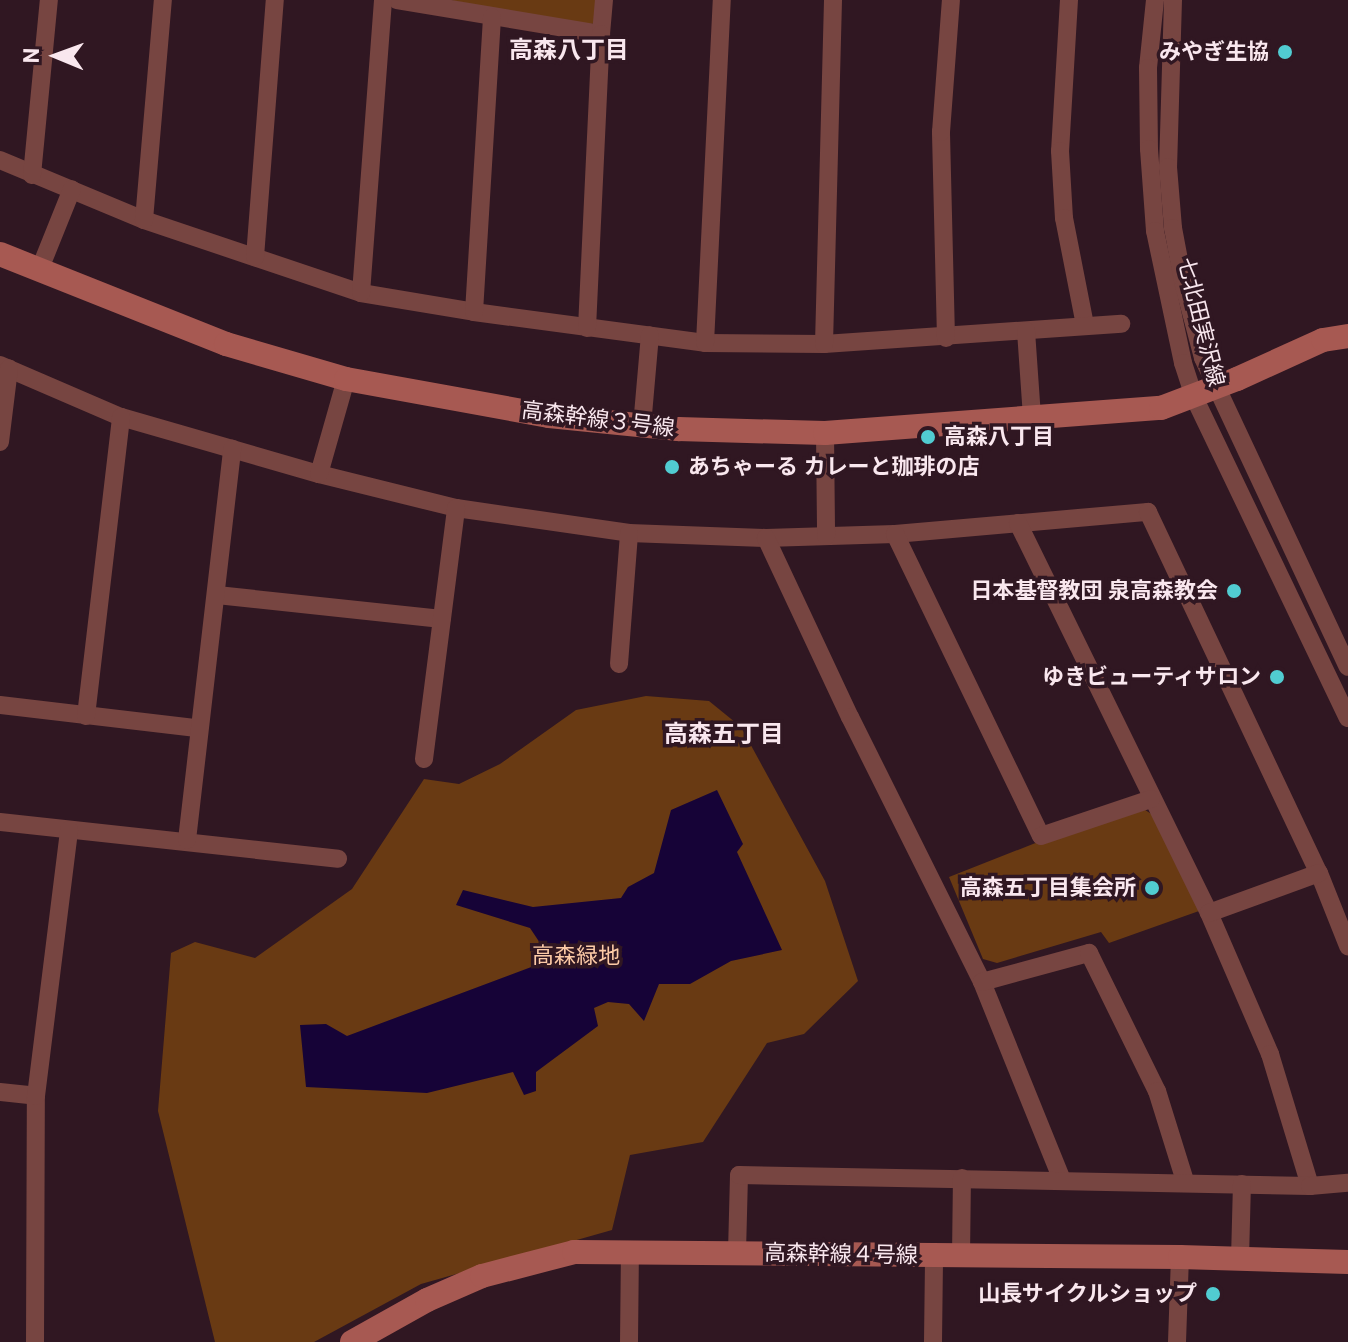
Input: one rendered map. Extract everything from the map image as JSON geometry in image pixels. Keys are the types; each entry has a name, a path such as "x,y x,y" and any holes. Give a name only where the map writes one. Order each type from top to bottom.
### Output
{"street":[{"path":"32,175 49,0"},
{"path":"144,220 163,0"},
{"path":"255,257 275,0"},
{"path":"361,293 383,0"},
{"path":"397,0 601,34"},
{"path":"587,328 604,0"},
{"path":"705,343 722,0"},
{"path":"824,344 833,0"},
{"path":"946,338 940,145 951,0"},
{"path":"1069,0 1060,151 1064,218 1085,325"},
{"name":"七北田実沢線","path":"1155,0 1148,68 1149,149 1155,231 1168,302 1194,397 1348,718"},
{"path":"1173,0 1168,167 1173,228 1199,343 1217,388 1348,667"},
{"path":"474,312 492,18"},
{"path":"0,160 144,220 361,293 474,312 705,343 824,344 1121,324"},
{"path":"39,271 72,189"},
{"name":"高森幹線３号線","path":"0,254 226,344 346,379 549,416 642,426 825,433 1161,408 1217,388 1323,340 1348,336"},
{"path":"1026,331 1032,417"},
{"path":"642,426 650,335"},
{"path":"0,442 5,367 121,417 319,474 456,508 629,533 766,538 895,534 1148,512 1319,873 1348,946"},
{"path":"319,474 346,379"},
{"path":"86,716 121,417"},
{"path":"825,433 826,536"},
{"path":"187,840 197,728 217,595 232,449"},
{"path":"424,759 456,508"},
{"path":"1018,523 1209,913 1270,1054 1310,1186"},
{"path":"619,664 629,533"},
{"path":"895,534 1041,836 1151,799"},
{"path":"766,538 850,717 982,982 1062,1180"},
{"path":"217,595 442,619"},
{"path":"0,705 197,728"},
{"path":"0,822 187,840 338,859"},
{"path":"35,1342 36,1096 69,830"},
{"path":"1209,913 1319,873"},
{"path":"982,982 1089,953 1157,1091 1185,1181"},
{"path":"0,1092 36,1096"},
{"path":"737,1252 739,1175 1185,1181 1310,1186 1348,1183"},
{"path":"961,1256 962,1178"},
{"path":"1240,1259 1242,1184"},
{"path":"629,1342 630,1250"},
{"name":"高森幹線４号線","path":"352,1342 427,1300 482,1276 574,1252 630,1250 1180,1257 1348,1262"},
{"path":"933,1342 934,1255"},
{"path":"1177,1342 1180,1257"}],"green space":[{"path":"449,0 600,0 598,23 583,25"},
{"name":"高森緑地","path":"646,696 709,701 741,727 825,881 858,981 804,1034 767,1043 703,1142 630,1155 612,1230 421,1284 314,1342 215,1342 158,1111 171,953 195,942 255,958 352,889 424,779 459,784 500,764 576,710"},
{"path":"1142,808 1153,815 1199,911 1109,943 1101,932 997,963 983,959 949,877 1043,840"}],"shaded area":[{"path":"717,790 743,844 737,852 782,950 731,961 690,984 659,984 644,1021 629,1004 608,1002 594,1008 598,1026 536,1072 536,1091 524,1095 513,1072 427,1093 306,1087 300,1025 326,1024 347,1036 534,966 544,949 530,928 456,905 463,890 533,907 621,898 628,887 654,873 671,810"}],"place":[{"name":"みやぎ生協","path":"1285,52"},
{"name":"高森八丁目","path":"928,437"},
{"name":"あちゃーる カレーと珈琲の店","path":"672,467"},
{"name":"日本基督教団 泉高森教会","path":"1234,591"},
{"name":"ゆきビューティサロン","path":"1277,677"},
{"name":"高森五丁目集会所","path":"1152,888"},
{"name":"山長サイクルショップ","path":"1213,1294"}],"district":[{"name":"高森八丁目","path":"569,51"},
{"name":"高森五丁目","path":"724,735"}]}
